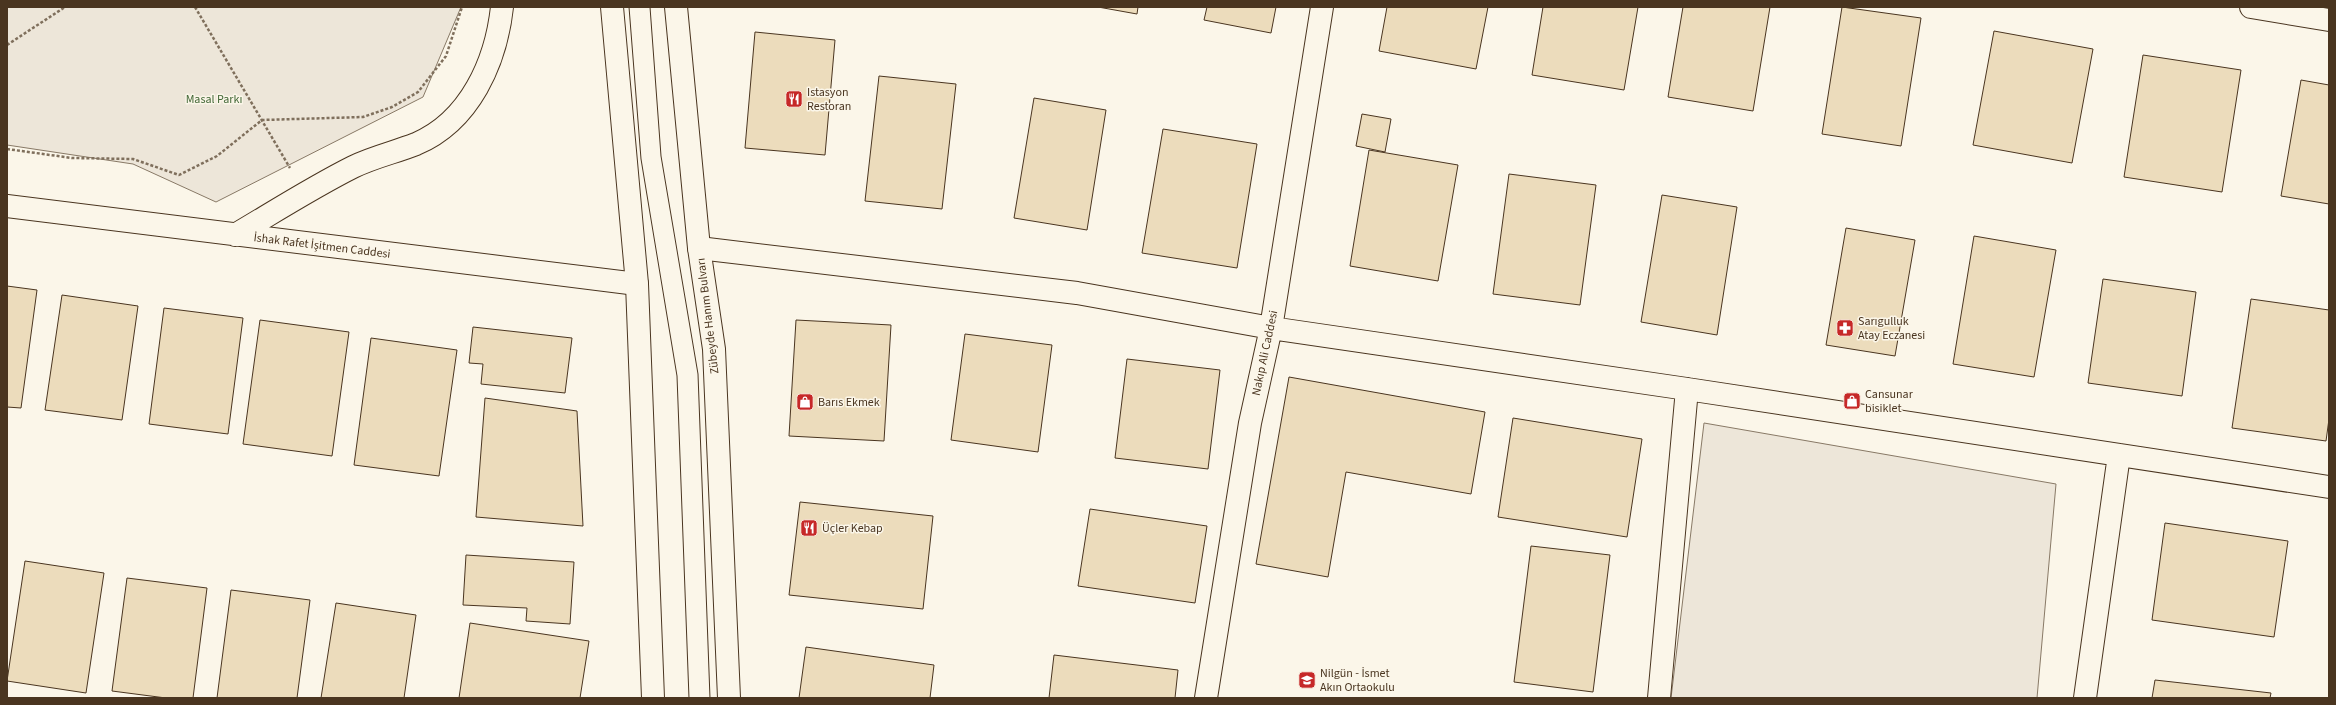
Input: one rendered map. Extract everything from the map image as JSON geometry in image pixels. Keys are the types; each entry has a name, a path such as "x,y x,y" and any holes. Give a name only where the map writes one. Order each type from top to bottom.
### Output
{"street":[{"path":"235,235 354,166 418,143 456,118 480,84 499,32 502,7"},
{"path":"612,7 637,284 653,698"},
{"name":"Zübeyde Hanım Bulvarı","path":"676,7 699,248 714,349 729,698"},
{"name":"Nakıp Ali Caddesi","path":"1206,698 1250,423 1271,328 1322,7"},
{"path":"2251,7 2278,9 2329,20"},
{"name":"İshak Rafet İşitmen Caddesi","path":"7,206 637,284"},
{"path":"699,248 1077,293 1271,328 1687,389 2329,487"},
{"path":"1658,698 1687,389"},
{"path":"2085,698 2120,455"}],"path":[{"path":"7,45 65,7"},
{"path":"195,7 306,194"},
{"path":"7,149 72,158 133,159 179,175 217,156 262,120 363,118 392,107 418,92 446,56 462,7"}],"green space":[{"name":"Masal Parkı","path":"7,7 461,7 423,97 216,202 133,164 7,145"},
{"path":"1704,423 2056,484 2037,698 1671,698"}],"building":[{"path":"1098,7 1138,7 1137,14"},
{"path":"1207,7 1276,7 1271,33 1204,20"},
{"path":"1387,7 1488,7 1476,69 1379,51"},
{"path":"1543,7 1638,7 1624,90 1532,75"},
{"path":"1683,7 1770,7 1753,111 1668,97"},
{"path":"1842,7 1921,18 1901,146 1822,134"},
{"path":"1994,31 2093,49 2072,163 1973,145"},
{"path":"755,32 835,40 825,155 745,148"},
{"path":"2143,55 2241,70 2222,192 2124,177"},
{"path":"879,76 956,84 942,209 865,201"},
{"path":"2301,80 2329,85 2329,204 2281,196"},
{"path":"1034,98 1106,110 1087,230 1014,218"},
{"path":"1362,114 1391,119 1385,152 1356,146"},
{"path":"1163,129 1257,144 1237,268 1142,253"},
{"path":"1369,150 1458,165 1438,281 1350,266"},
{"path":"1509,174 1596,185 1580,305 1493,294"},
{"path":"1662,195 1737,207 1717,335 1641,322"},
{"path":"1846,228 1915,240 1895,356 1826,345"},
{"path":"1974,236 2056,250 2034,377 1953,364"},
{"path":"2103,279 2196,292 2182,396 2088,383"},
{"path":"7,286 37,290 21,408 7,407"},
{"path":"62,295 138,306 122,420 45,410"},
{"path":"2251,299 2329,310 2329,419 2326,441 2232,428"},
{"path":"164,308 243,318 228,434 149,424"},
{"path":"260,320 349,332 332,456 243,444"},
{"path":"796,320 891,325 884,441 789,436"},
{"path":"473,327 572,338 565,393 481,384 483,364 469,363"},
{"path":"965,334 1052,345 1038,452 951,440"},
{"path":"371,338 457,350 439,476 354,465"},
{"path":"1127,359 1220,370 1208,469 1115,458"},
{"path":"1289,377 1485,412 1471,494 1346,472 1328,577 1256,564"},
{"path":"485,398 577,411 583,526 476,517"},
{"path":"1513,418 1642,439 1627,537 1498,517"},
{"path":"800,502 933,516 923,609 789,595"},
{"path":"1090,509 1207,526 1195,603 1078,586"},
{"path":"2165,523 2288,541 2274,637 2152,620"},
{"path":"1531,546 1610,555 1593,692 1514,682"},
{"path":"466,555 574,562 570,624 526,621 527,608 463,605"},
{"path":"25,561 104,573 86,693 7,681"},
{"path":"127,578 207,588 193,698 166,698 112,691"},
{"path":"231,590 310,600 297,698 217,698"},
{"path":"336,603 416,615 404,698 321,698"},
{"path":"470,623 589,641 580,698 459,698"},
{"path":"806,647 934,665 930,698 799,698"},
{"path":"1054,655 1178,670 1175,698 1049,698"},
{"path":"2155,680 2271,693 2270,698 2152,698"}],"tram line":[{"path":"629,7 641,159 677,376 689,698"},
{"path":"650,7 661,156 698,374 710,698"}],"place":[{"name":"Istasyon Restoran","path":"794,99"},
{"name":"Sarıgulluk Atay Eczanesi","path":"1845,328"},
{"name":"Cansunar bisiklet","path":"1852,401"},
{"name":"Barıs Ekmek","path":"805,402"},
{"name":"Üçler Kebap","path":"809,528"},
{"name":"Nilgün - İsmet Akın Ortaokulu","path":"1307,680"}]}
